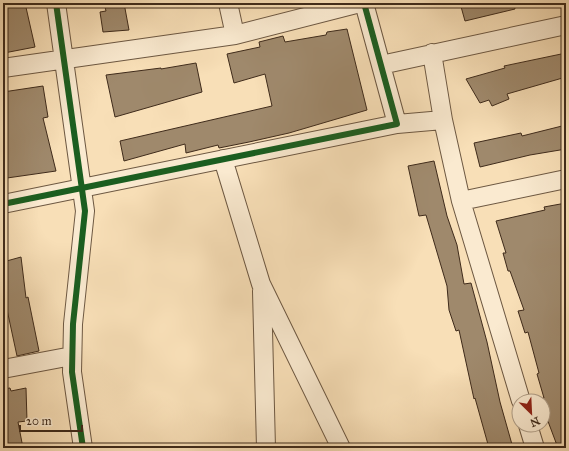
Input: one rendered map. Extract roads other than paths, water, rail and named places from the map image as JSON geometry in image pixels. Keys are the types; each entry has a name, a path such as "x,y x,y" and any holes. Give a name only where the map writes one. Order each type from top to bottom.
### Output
{"street":[{"path":"56,3 85,211 73,324 72,356 72,372 83,448"},
{"path":"228,3 235,35"},
{"path":"3,68 64,58 235,35 360,3"},
{"path":"364,3 397,124"},
{"path":"381,65 566,25"},
{"path":"432,53 443,120 461,201 519,393"},
{"path":"3,204 397,124 443,120"},
{"path":"223,159 261,284 341,448"},
{"path":"461,201 566,179"},
{"path":"261,284 266,448"},
{"path":"3,369 72,356"},
{"path":"530,433 535,448"}]}
